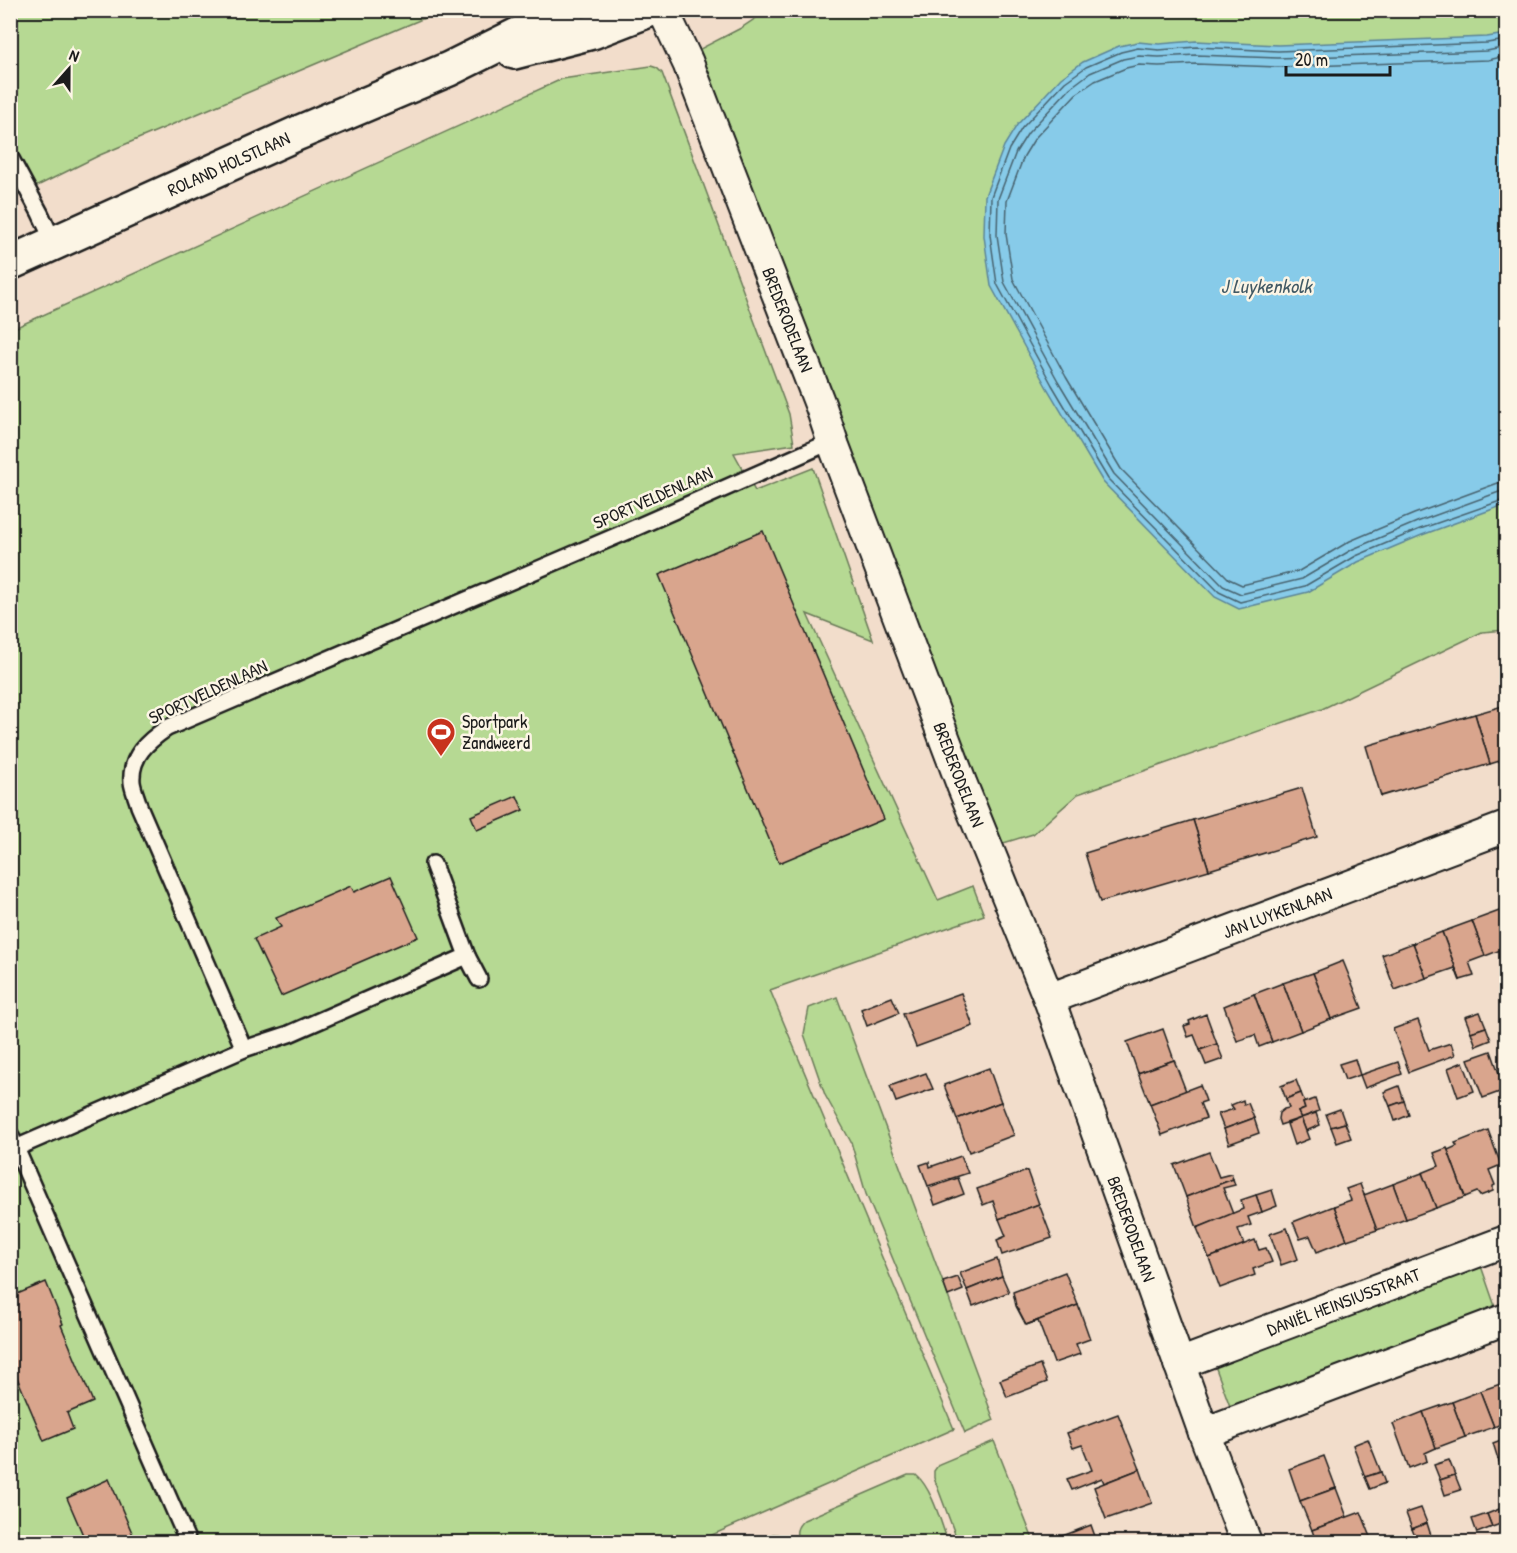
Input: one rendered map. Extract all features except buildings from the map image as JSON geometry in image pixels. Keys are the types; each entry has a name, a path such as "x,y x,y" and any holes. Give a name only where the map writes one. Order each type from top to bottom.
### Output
{"street":[{"name":"ROLAND HOLSTLAAN","path":"10,263 448,69 568,10"},
{"name":"ROLAND HOLSTLAAN","path":"448,69 592,32 649,10"},
{"name":"BREDERODELAAN","path":"663,10 688,63 821,407 962,785 1049,999 1204,1433 1246,1542"},
{"name":"JAN LUYKENLAAN","path":"1049,999 1506,827"},
{"name":"DANIËL HEINSIUSSTRAAT","path":"1179,1364 1506,1243"},
{"path":"1204,1433 1506,1319"}],"lane":[{"path":"10,158 54,243"},
{"name":"SPORTVELDENLAAN","path":"244,1049 139,806 132,782 134,762 148,741 167,728 832,441"},
{"path":"433,864 467,956 479,979"},
{"path":"188,1542 13,1141 244,1049 289,1034 467,956"}],"green space":[{"path":"768,10 1506,11 1506,630 1482,632 1322,709 1078,794 1033,834 1000,844 700,49 741,28"},
{"path":"10,11 441,11 100,155 11,199"},
{"name":"Sportpark Zandweerd","path":"651,66 662,73 789,414 794,444 734,453 755,491 813,468 873,640 807,614 938,900 973,886 984,915 770,990 954,1429 696,1542 11,1542 10,330 562,79"},
{"path":"837,997 994,1420 965,1433 866,1194 851,1142 825,1095 804,1034 809,1008"},
{"path":"1481,1266 1497,1312 1231,1409 1214,1363"},
{"path":"994,1441 1034,1542 958,1542 934,1478 934,1471 939,1464"},
{"path":"908,1475 916,1475 927,1488 948,1542 799,1542 797,1530 804,1520"},
{"path":"773,1534 782,1536 787,1542 755,1542"}],"water":[{"name":"J Luykenkolk","path":"1506,34 1506,503 1358,562 1308,592 1239,609 1215,597 1103,482 1047,388 991,286 984,236 985,196 1004,146 1017,125 1061,78 1083,62 1119,46 1138,42 1159,44 1196,41 1278,45 1487,37"}],"place":[{"name":"Sportpark Zandweerd","path":"441,758"}]}
